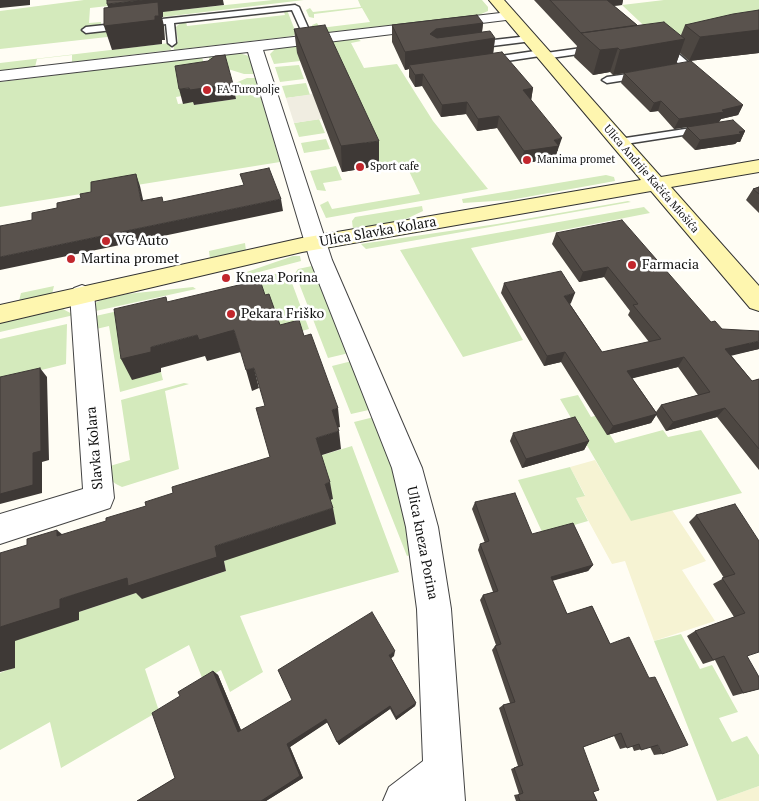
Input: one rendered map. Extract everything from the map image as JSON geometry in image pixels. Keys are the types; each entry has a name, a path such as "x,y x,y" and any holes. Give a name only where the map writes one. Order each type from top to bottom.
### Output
{"main road":[{"name":"Ulica Andrije Kačića Miošića","path":"496,0 759,302"},
{"name":"Ulica Slavka Kolara","path":"0,314 316,242 759,166"}],"street":[{"path":"0,76 509,16"},
{"path":"254,46 316,242"},
{"name":"Ulica kneza Porina","path":"316,242 321,260 353,333 407,468 422,527 434,609 443,786 403,801"},
{"name":"Slavka Kolara","path":"0,529 99,498 82,294"}],"lane":[{"path":"86,30 295,7 309,39"},
{"path":"170,21 172,43"},
{"path":"463,47 529,38"},
{"path":"607,80 683,68 685,64 658,41 672,40"},
{"path":"475,63 604,48"},
{"path":"576,52 583,59"},
{"path":"619,142 714,128"}],"shaded area":[{"path":"313,94 322,119 294,123 286,98"},
{"path":"595,460 631,520 672,510 706,561 682,570 715,621 654,641 625,561 612,564 576,498 585,495 570,467"},
{"path":"759,786 759,801 717,801"}],"green space":[{"path":"84,0 162,0 90,8 89,23 101,22 101,24 82,28 82,32 127,27 134,34 0,49 0,11"},
{"path":"273,0 304,0 113,23 113,17"},
{"path":"358,0 482,0 488,7 488,11 479,15 321,33 314,31 312,25 317,23 320,28 370,22 362,8 314,14 314,18 309,17 306,10 310,8 313,12 361,7"},
{"path":"664,0 759,0 759,24 657,38 622,5"},
{"path":"287,10 296,33 293,36 174,50 173,43 178,42 176,27 181,22 186,22 187,26 285,15 284,12"},
{"path":"356,38 361,41 351,43 364,68 397,64 433,121 488,189 326,218 320,205 328,201 332,209 420,194 408,169 392,172 388,165 379,166 351,103 300,61 274,64 270,54 276,48"},
{"path":"170,43 171,50 72,62 72,55 37,59 35,67 0,71 0,63"},
{"path":"239,53 249,56 254,74 244,74 212,64 209,59 209,56"},
{"path":"202,57 204,64 182,96 176,97 178,104 193,102 194,105 236,99 233,84 247,78 255,78 280,162 0,207 0,82"},
{"path":"299,65 304,79 280,82 275,67"},
{"path":"306,83 310,95 286,98 282,86"},
{"path":"319,119 325,133 299,137 294,123"},
{"path":"326,139 330,149 304,153 301,143"},
{"path":"336,166 342,180 323,183 326,191 317,190 310,171"},
{"path":"606,175 614,177 615,181 510,200 463,203 462,199"},
{"path":"631,202 366,249 361,244 497,224"},
{"path":"422,206 423,211 404,220 353,229 352,221 355,217"},
{"path":"644,207 650,213 471,248 523,340 463,357 400,250"},
{"path":"245,243 246,251 210,259 209,251"},
{"path":"293,256 300,256 301,261 240,277 238,275"},
{"path":"312,266 349,353 328,358 295,273 298,269"},
{"path":"283,272 289,275 309,329 276,338 241,282"},
{"path":"54,286 52,294 19,301 21,293"},
{"path":"193,287 196,289 91,312 93,304 101,300 127,294"},
{"path":"154,303 132,379 161,372 163,380 120,392 109,326 92,330 91,317"},
{"path":"61,308 74,315 0,332 0,323"},
{"path":"67,324 66,364 0,380 0,339"},
{"path":"352,361 373,409 351,414 332,366"},
{"path":"184,383 189,384 165,391 179,469 122,487 116,484 112,481 110,466 130,460 121,400"},
{"path":"578,395 591,417 598,415 615,443 663,430 668,437 701,430 742,493 631,521 560,399"},
{"path":"374,417 400,490 414,554 407,556 354,422"},
{"path":"352,446 399,572 240,616 263,672 230,692 221,670 203,680 189,645 145,669 159,711 61,768 50,722 0,750 0,673 15,667 15,633 79,620 79,612 142,591 197,581 226,571 224,561 333,499 326,479 313,458"},
{"path":"570,467 585,496 576,498 588,521 543,534 518,480"},
{"path":"681,634 700,669 712,665 738,712 719,718 732,742 747,736 759,755 759,786 717,801 654,641"}],"building":[{"path":"107,0 143,0 107,4"},
{"path":"550,0 607,0 637,25 581,33"},
{"path":"158,2 159,16 155,16 155,20 104,26 104,8"},
{"path":"759,10 759,30 700,37 685,25 733,14"},
{"path":"477,15 483,23 436,29 430,34 437,38 490,31 495,38 405,52 392,25"},
{"path":"664,22 685,39 620,50 618,48 600,50 581,33"},
{"path":"325,25 379,141 341,146 294,29"},
{"path":"502,52 533,88 523,90 562,138 554,140 559,146 524,151 499,116 478,119 467,102 442,105 423,74 415,75 409,65"},
{"path":"225,55 233,84 190,90 189,88 179,89 175,66 208,61 215,56"},
{"path":"691,61 743,105 722,110 724,112 679,119 661,101 654,103 624,73"},
{"path":"733,120 745,131 739,132 741,134 700,140 687,127"},
{"path":"269,168 281,199 0,257 0,226 32,220 32,213 57,208 57,203 81,198 80,194 91,192 91,182 136,174 141,201 162,197 163,202 244,185 240,174"},
{"path":"759,187 759,194 753,189"},
{"path":"622,220 711,322 715,321 722,329 759,331 759,341 725,349 752,381 759,379 759,449 725,408 673,422 661,405 710,392 684,357 627,371 657,414 613,426 565,352 547,356 504,283 561,271 575,293 564,296 602,352 661,339 633,305 638,304 608,267 583,272 556,233"},
{"path":"260,280 265,295 269,294 280,325 299,320 304,336 311,334 338,408 332,410 339,431 316,438 330,482 325,484 333,508 215,546 217,557 128,586 127,578 60,599 60,608 0,627 0,553 27,545 27,539 57,530 57,536 106,521 106,518 146,506 145,502 173,493 172,487 270,457 256,408 265,406 254,368 246,370 234,330 199,340 197,335 151,347 151,352 121,359 114,309 166,297 167,302"},
{"path":"40,368 41,451 33,453 33,485 0,494 0,377"},
{"path":"575,417 589,441 526,459 513,433"},
{"path":"515,493 532,534 573,523 593,565 551,577 567,614 592,606 610,644 629,637 649,678 655,677 688,745 662,754 658,745 641,750 639,744 627,748 621,733 583,747 599,790 593,792 597,801 520,801 518,795 523,793 514,768 523,765 503,705 515,702 495,646 501,644 483,595 498,591 480,544 489,541 475,502"},
{"path":"735,504 759,541 759,652 747,656 759,677 759,689 743,693 724,656 713,660 695,631 745,613 722,578 735,574 696,515"},
{"path":"372,612 395,651 389,655 416,703 396,717 390,706 337,742 326,719 287,744 300,776 261,801 137,801 175,778 152,713 180,696 178,692 213,671 238,732 292,700 278,670"}],"place":[{"name":"FA Turopolje","path":"207,90"},
{"name":"Manima promet","path":"527,160"},
{"name":"Sport cafe","path":"360,167"},
{"name":"VG Auto","path":"106,241"},
{"name":"Martina promet","path":"71,259"},
{"name":"Farmacia","path":"632,265"},
{"name":"Kneza Porina","path":"226,278"},
{"name":"Pekara Friško","path":"231,314"}]}
